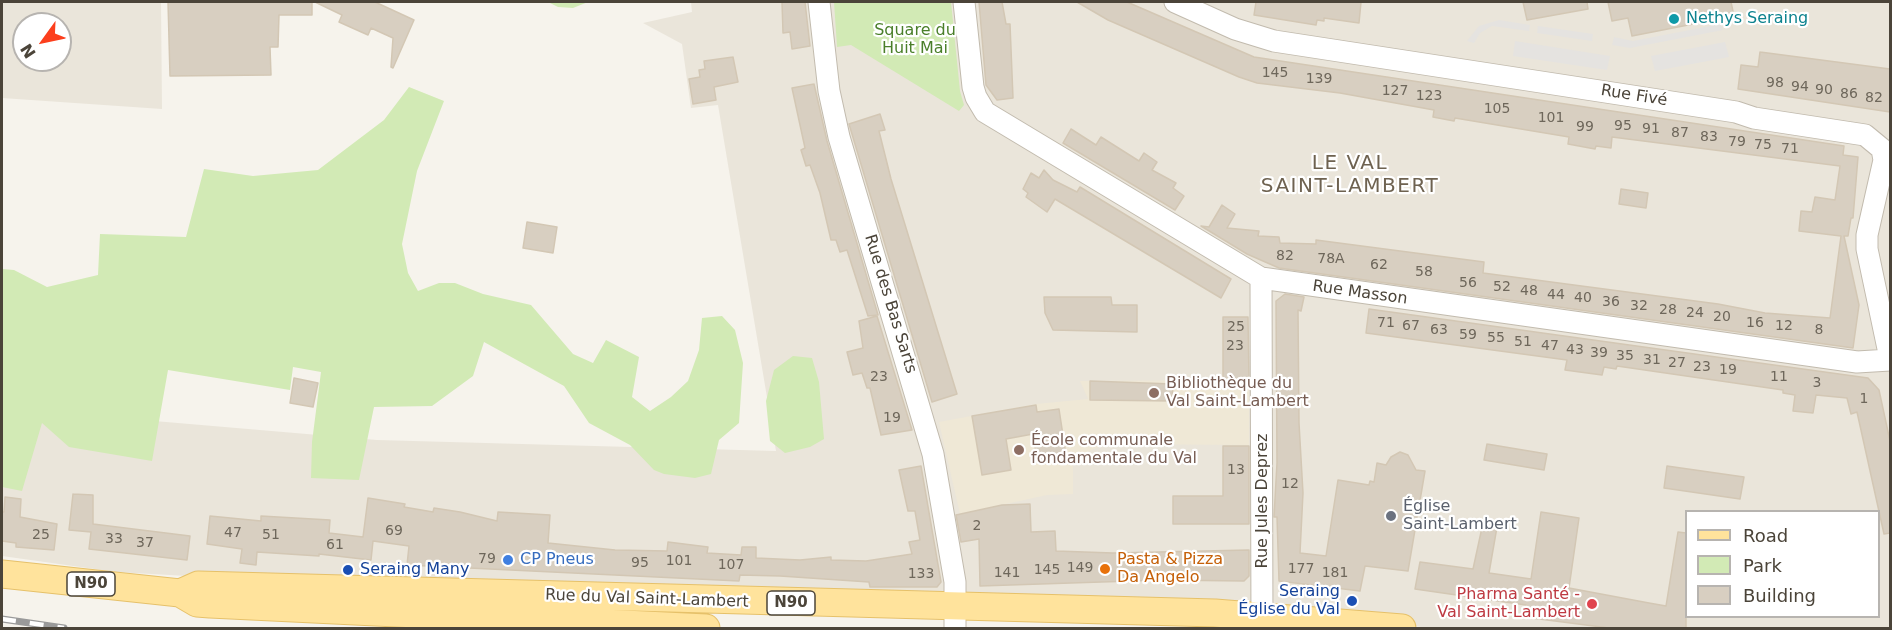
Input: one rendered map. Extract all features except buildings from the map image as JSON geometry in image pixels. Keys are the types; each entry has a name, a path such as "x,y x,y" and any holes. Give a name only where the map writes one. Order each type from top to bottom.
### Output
{"main road":[{"name":"Rue du Val Saint-Lambert","path":"2,574 180,593 197,603 706,628"},
{"name":"Rue du Val Saint-Lambert","path":"180,593 198,585 955,618 1262,622 1402,628"}],"street":[{"name":"Rue des Bas Sarts","path":"819,2 829,91 839,137 935,462 955,582 955,618"},
{"name":"Rue Masson","path":"964,2 973,87 985,112 1261,278 1857,362 1890,359"},
{"name":"Rue Fivé","path":"1175,2 1235,29 1274,41 1736,112 1865,135 1886,148 1883,171 1867,235 1890,359"},
{"name":"Rue Jules Deprez","path":"1261,278 1262,622"}],"shaded area":[{"path":"2,2 161,2 162,109 2,98"},
{"path":"691,2 1890,2 1890,628 1428,628 1271,606 241,579 116,572 2,556 2,408 377,440 776,451 718,105 691,108 682,44 643,23 692,12"},
{"path":"1499,20 1530,25 1529,31 1492,26 1480,33 1474,43 1467,41 1479,26"},
{"path":"1721,24 1723,30 1630,48 1612,45 1614,37 1633,41"},
{"path":"1538,26 1593,34 1592,41 1537,33"},
{"path":"1515,41 1610,56 1607,70 1513,56"},
{"path":"1725,42 1729,57 1655,71 1651,56"},
{"name":"École communale fondamentale du Val","path":"1249,380 1249,445 1106,444 1073,458 1073,494 1047,495 960,514 939,422 1036,404 1088,399 1080,381"}],"green space":[{"path":"548,2 588,2 573,8 558,7"},
{"name":"Square du Huit Mai","path":"834,2 951,2 960,91 964,105 959,111 851,45 837,47"},
{"path":"409,87 444,101 417,171 402,244 408,273 418,291 439,283 455,283 483,294 531,305 573,354 593,363 606,340 639,357 632,397 650,411 671,397 688,381 699,350 702,318 722,316 735,330 743,363 739,423 719,440 711,474 695,478 664,474 654,470 630,445 589,423 564,386 484,342 473,376 432,406 374,407 359,480 311,478 312,442 321,372 293,367 290,390 168,370 152,461 69,447 42,423 22,491 2,487 2,269 14,270 47,287 98,275 100,234 186,237 204,169 253,176 318,170 384,120"},
{"path":"793,356 812,358 819,382 824,439 810,447 785,453 770,441 766,401 774,370"}],"railway":[{"path":"2,619 64,628"}],"place":[{"name":"Nethys Seraing","path":"1674,19"},
{"name":"Bibliothèque du Val Saint-Lambert","path":"1154,393"},
{"name":"École communale fondamentale du Val","path":"1019,450"},
{"name":"Église Saint-Lambert","path":"1391,516"},
{"name":"CP Pneus","path":"508,560"},
{"name":"Pasta & Pizza Da Angelo","path":"1105,569"},
{"name":"Seraing Many","path":"348,570"},
{"name":"Seraing Église du Val","path":"1352,601"},
{"name":"Pharma Santé - Val Saint-Lambert","path":"1592,604"}],"district":[{"name":"LE VAL SAINT-LAMBERT","path":"1350,176"}]}
